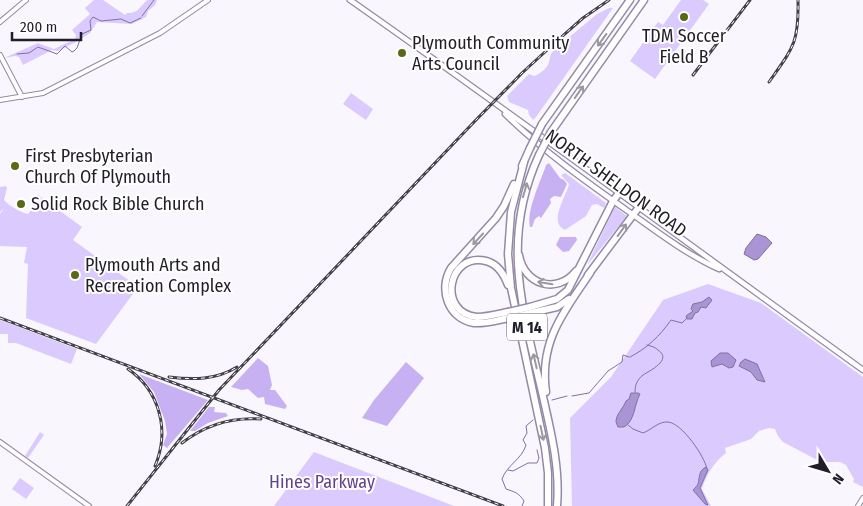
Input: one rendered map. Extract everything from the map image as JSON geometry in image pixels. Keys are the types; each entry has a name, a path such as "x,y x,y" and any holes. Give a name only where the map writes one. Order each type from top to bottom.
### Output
{"highway":[{"name":"M 14","path":"548,506 548,473 545,448 511,288 508,249 511,212 524,162 542,124 630,0"},
{"name":"M 14","path":"557,506 557,468 550,426 520,289 517,263 518,227 526,188 539,155 551,132 644,0"},
{"path":"524,162 500,212 451,268 445,284 448,302 453,311 463,319 479,323 531,310 552,308 564,303 590,273 639,207"},
{"path":"531,310 564,294 573,282 613,201 619,193"},
{"path":"518,227 519,255 522,265 530,276 541,283 554,284 567,280 590,248"},
{"path":"508,315 478,317 469,315 461,310 454,300 451,289 452,280 458,269 477,260 486,261 498,267 507,281 519,325"},
{"path":"550,426 544,379 549,343 560,318 590,273"}],"main road":[{"name":"NORTH SHELDON ROAD","path":"350,0 557,147 725,272 863,370"},
{"name":"NORTH SHELDON ROAD","path":"497,106 549,153 588,184 672,242 725,272"},
{"path":"549,153 551,148 557,147"},
{"path":"554,157 574,170 578,169 580,164"},
{"path":"588,184 584,178 585,175 593,175"},
{"path":"642,221 644,216 649,214"},
{"path":"672,242 675,234"}],"street":[{"path":"0,22 26,0"},
{"path":"0,100 43,93 160,33 208,0"},
{"path":"0,55 22,97"},
{"path":"0,442 89,506"},
{"path":"858,506 863,498"}],"green space":[{"path":"94,0 103,0 125,15 136,11 147,0 157,0 155,5 148,11 146,17 132,24 97,22 90,33 76,42 58,51 52,50 23,65 19,57 4,58 38,43 54,49 75,39 76,35 72,30 90,14 85,8"},
{"path":"681,0 703,0 709,4 655,79 630,61 658,22 663,25"},
{"path":"613,8 533,120 528,110 509,102 507,96 529,74 534,76 546,68 551,53 555,49 597,14"},
{"path":"351,93 373,109 366,120 343,104"},
{"path":"565,173 606,203 604,208 597,204 592,205 586,216 565,230 560,226 558,215 569,184 561,175"},
{"name":"Plymouth Arts and Recreation Complex","path":"6,186 4,200 18,210 28,214 34,206 31,203 38,195 82,227 73,240 138,287 96,344 26,318 28,264 24,263 27,247 0,246 0,214 4,208 0,212 0,187"},
{"path":"615,207 627,216 588,264 588,263"},
{"path":"708,284 761,303 863,377 863,487 853,482 854,479 846,465 840,462 821,462 783,442 775,429 769,428 759,431 751,439 725,448 726,453 711,469 702,489 711,506 572,506 570,418 611,377 663,300"},
{"path":"0,320 77,349 71,364 16,343 8,343 8,334 0,334"},
{"path":"40,432 44,435 28,458 25,456"},
{"name":"Hines Parkway","path":"314,452 454,506 274,506"},
{"path":"20,478 34,488 26,499 12,489"}],"shaded area":[{"path":"549,163 567,184 561,197 554,196 550,199 551,203 541,218 539,216 535,219 532,227 530,227 529,220 532,204 546,165"},
{"path":"757,234 766,237 772,243 758,259 754,260 744,254 746,248"},
{"path":"560,237 576,237 577,240 569,251 563,252 556,245"},
{"path":"709,297 712,300 706,308 701,307 692,319 687,319 686,316 693,311 691,309 693,304 702,302"},
{"path":"720,353 728,353 736,360 733,367 729,368 722,364 712,367 711,361"},
{"path":"258,358 268,366 272,385 270,390 275,390 287,406 285,409 265,404 264,397 258,398 248,389 242,390 231,387"},
{"path":"745,359 757,364 765,382 757,380 751,372 739,366"},
{"path":"406,362 424,378 387,426 362,418 374,400"},
{"path":"139,374 208,400 167,448 163,445 167,434 165,421 154,392"},
{"path":"631,393 640,394 632,417 624,427 618,427 616,422 617,416"},
{"path":"209,407 215,407 214,412 226,413 228,416 208,423 195,431 190,431"},
{"path":"706,467 708,470 700,488 708,505 693,490 698,484 700,472"}],"waterway":[{"path":"142,16 154,0"},
{"path":"17,54 29,53 38,47 57,54 65,46 72,52 77,48 82,34 91,30 90,21 93,17 101,21 121,19 130,23 141,18"},
{"path":"630,357 652,342 671,320 682,323 687,318"},
{"path":"635,392 639,379 658,365 663,358 657,349 647,345"},
{"path":"572,396 589,393 608,371 622,362 623,355 629,357"},
{"path":"552,400 567,396"},
{"path":"522,506 524,501 522,498 506,489 502,479 524,450 526,445 523,440 527,433 526,426 533,420"},
{"path":"628,425 643,433 661,423 668,422 674,424 692,441 707,469"},
{"path":"508,470 513,471 528,463 537,463 539,458 537,450"}],"railway":[{"path":"127,506 219,390 474,122 522,73 558,40 583,18 609,0"},
{"path":"693,75 750,0"},
{"path":"769,82 784,61 796,36 798,0"},
{"path":"0,318 503,506"},
{"path":"169,377 187,379 213,377 237,367"},
{"path":"128,369 148,389 155,400 159,413 162,439 155,466"},
{"path":"182,443 209,427 240,419 261,419"}],"place":[{"name":"TDM Soccer Field B","path":"684,17"},
{"name":"Plymouth Community Arts Council","path":"402,53"},
{"name":"First Presbyterian Church Of Plymouth","path":"15,166"},
{"name":"Solid Rock Bible Church","path":"21,204"},
{"name":"Plymouth Arts and Recreation Complex","path":"75,275"}]}
